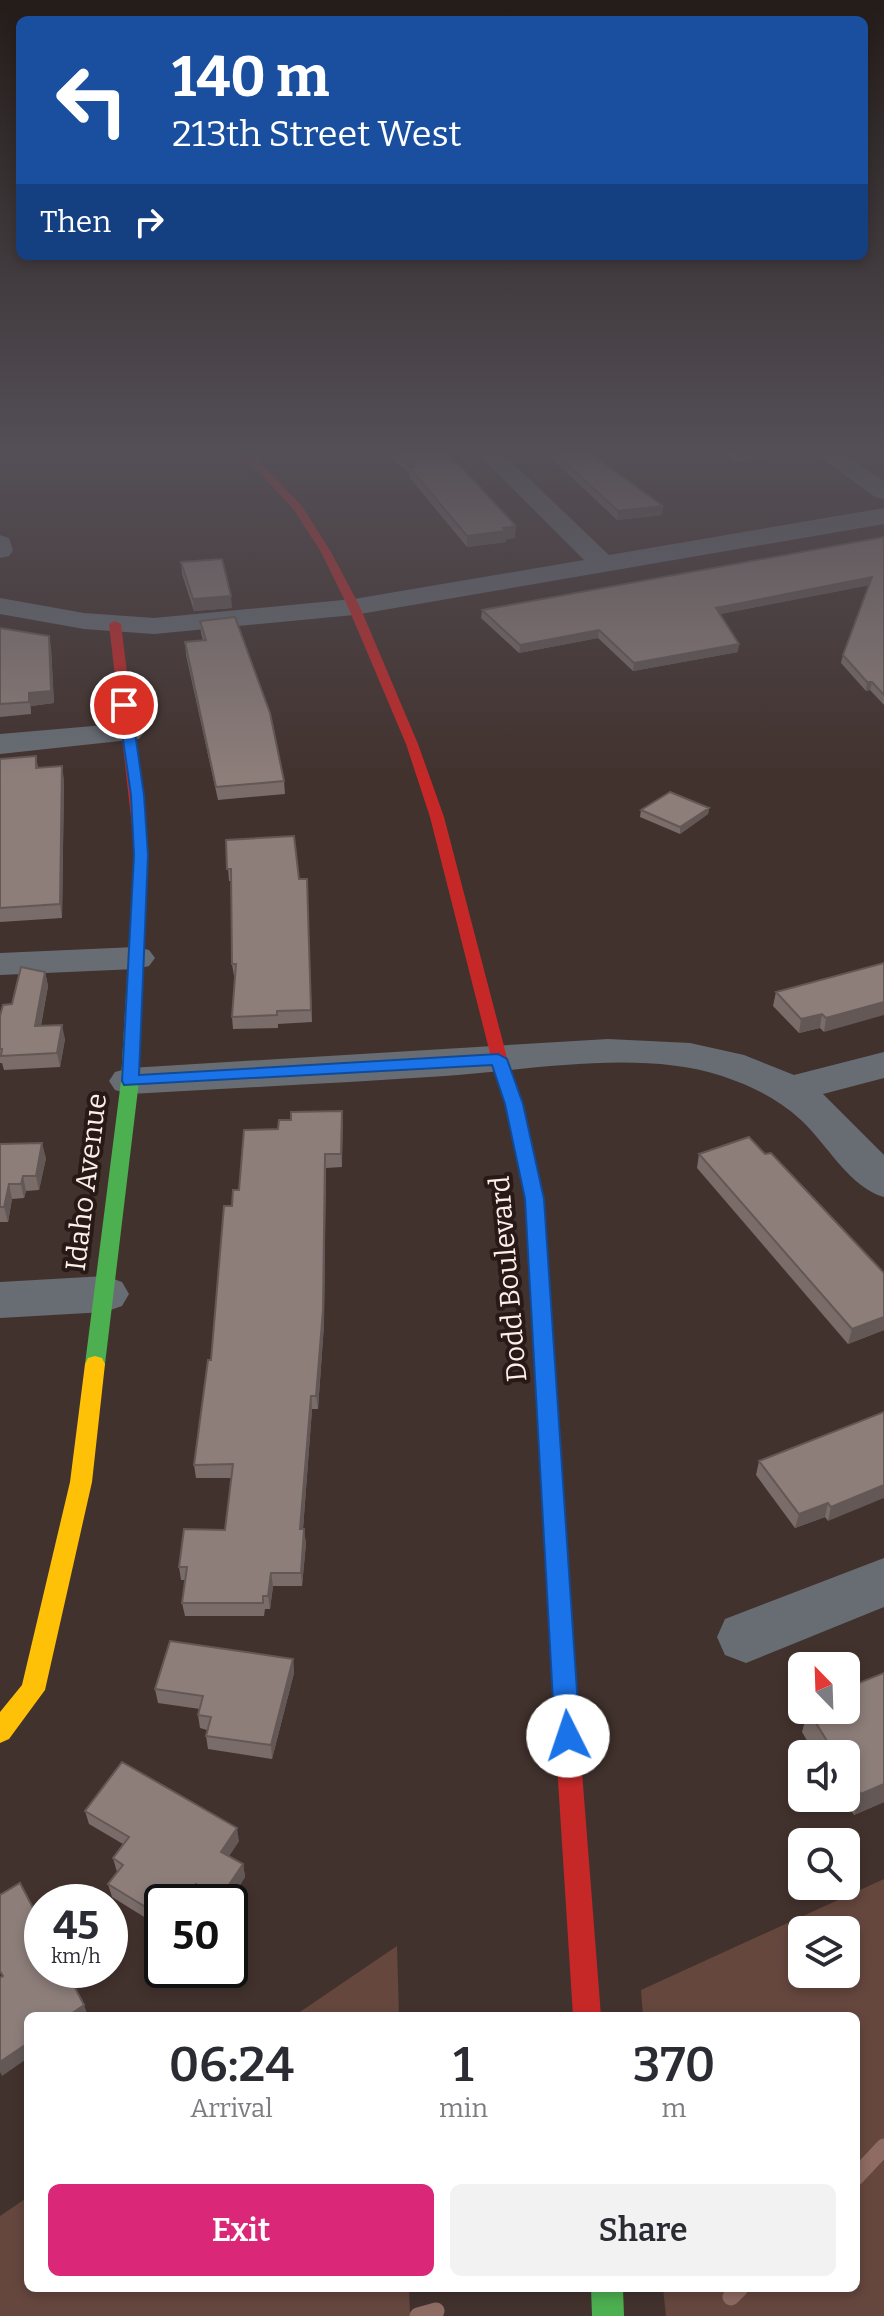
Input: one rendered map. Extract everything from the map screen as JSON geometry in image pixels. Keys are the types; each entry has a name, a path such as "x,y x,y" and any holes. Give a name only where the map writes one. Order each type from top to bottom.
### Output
{"main road":[{"name":"Dodd Boulevard","path":"329,562 354,607 412,744 437,817 498,1059 514,1104 534,1199 552,1518 587,2012"},
{"name":"Idaho Avenue","path":"0,1731 33,1690 81,1482 130,1081 141,855 137,795 115,624"},
{"path":"607,2292 608,2316"}],"street":[{"path":"601,562 604,565"},
{"path":"0,606 84,621 154,626 354,607 621,562"},
{"path":"0,744 128,732"},
{"path":"0,964 136,958"},
{"path":"130,1081 655,1053 711,1060 767,1078 788,1090 817,1112 884,1182"},
{"path":"788,1090 884,1065"},
{"path":"0,1300 105,1294"},
{"path":"746,1637 884,1582"}],"shaded area":[{"path":"884,1879 884,2316 666,2316 663,2292 860,2292 860,2012 643,2012 641,1990 788,1923 788,1988 860,1988 860,1916 803,1916 838,1900 860,1900 860,1890"},
{"path":"397,1946 399,2012 300,2012"},
{"path":"24,2200 24,2292 409,2292 410,2316 0,2316 0,2216"}],"building":[{"path":"181,562 223,562 231,596 193,599"},
{"path":"746,562 884,562 884,695 872,682 867,682 843,655 872,577 716,608 739,644 634,663 599,630 520,645 482,610"},
{"path":"235,617 270,713 284,781 216,787 185,642 206,640 200,621"},
{"path":"0,628 49,636 51,691 29,693 29,702 0,704"},
{"path":"36,756 36,768 62,766 60,904 0,908 0,759"},
{"path":"670,792 709,808 680,827 641,810"},
{"path":"294,836 299,879 307,879 311,1010 232,1017 236,964 232,964 231,869 227,869 226,840"},
{"path":"884,963 884,1002 826,1018 822,1014 801,1019 776,992"},
{"path":"21,967 45,972 35,1026 62,1025 57,1053 1,1056 0,1016 3,1005 12,1004"},
{"path":"342,1111 341,1154 325,1154 323,1310 316,1396 311,1396 300,1529 304,1529 301,1573 271,1573 268,1596 263,1596 263,1603 182,1603 187,1567 179,1567 184,1529 225,1530 233,1464 194,1465 208,1360 211,1360 224,1206 232,1206 233,1190 239,1190 244,1130 278,1129 279,1120 291,1120 291,1112"},
{"path":"749,1137 765,1154 771,1153 884,1273 884,1317 852,1329 699,1154"},
{"path":"42,1143 36,1176 23,1176 21,1184 9,1184 4,1207 0,1207 0,1144"},
{"path":"884,1412 884,1485 831,1507 828,1503 799,1514 759,1461"},
{"path":"170,1641 293,1659 271,1745 206,1736 211,1717 198,1715 203,1696 155,1689"},
{"path":"884,1673 884,1784 861,1794 860,1740 826,1740 817,1724 860,1724 860,1682"},
{"path":"122,1762 237,1828 221,1852 243,1864 229,1884 144,1884 144,1906 128,1896 128,1884 108,1884 123,1865 113,1858 129,1837 85,1811"},
{"path":"20,1883 24,1891 24,1988 75,1988 84,2005 74,2012 24,2012 24,2046 0,2062 0,1978 3,1976 0,1971 0,1895"}],"waterway":[{"path":"860,2173 884,2147"},
{"path":"731,2297 736,2292"},
{"path":"418,2316 436,2311"}],"traffic: fast":[{"path":"95,1364 130,1081 141,855 139,826"},
{"path":"607,2292 608,2316"}],"traffic: slow":[{"path":"503,1073 514,1104 534,1199 567,1733"},
{"path":"0,1731 33,1690 81,1482 95,1364"}],"traffic: jam":[{"path":"331,562 354,607 412,744 437,817 503,1073"},
{"path":"115,624 139,826"},
{"path":"567,1733 587,2012"}],"route":[{"path":"124,705 137,795 141,855 130,1081 498,1059 514,1104 534,1199 568,1736"}]}
